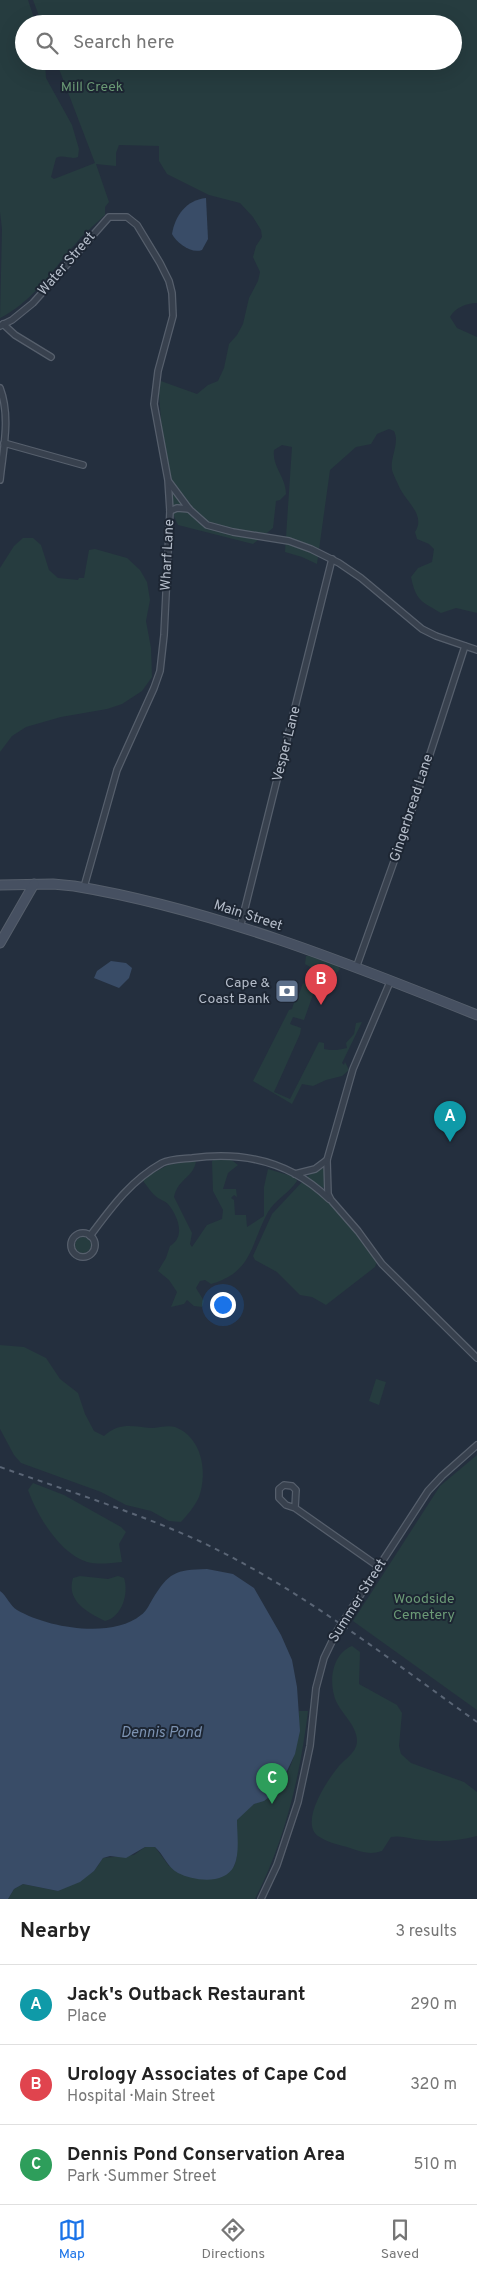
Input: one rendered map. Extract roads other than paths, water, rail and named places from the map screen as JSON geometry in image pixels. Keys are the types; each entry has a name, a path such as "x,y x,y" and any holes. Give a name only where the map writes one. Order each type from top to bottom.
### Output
{"main road":[{"name":"Main Street","path":"0,886 34,884 84,887 175,909 240,928 356,968 477,1015"},
{"path":"0,942 34,884"}],"street":[{"name":"Water Street","path":"2,325 12,320 34,303 109,217 127,217 135,223"},
{"name":"Wharf Lane","path":"84,887 117,770 152,695 160,671 164,635 170,511 168,480 154,404 158,371 173,316 172,292 169,280 160,263 135,223"},
{"path":"2,325 50,357"},
{"path":"0,388 5,409 0,480"},
{"path":"4,443 83,465"},
{"path":"168,480 189,509 211,527 293,542 332,559 361,578 418,627 436,636 477,650"},
{"path":"170,511 177,508 189,509"},
{"name":"Vesper Lane","path":"240,928 332,559"},
{"name":"Gingerbread Lane","path":"356,968 410,817 465,646"},
{"path":"330,1200 327,1160 353,1069 390,982"},
{"path":"90,1236 129,1187 164,1162 207,1156 254,1158 295,1174 320,1190 345,1215 382,1264 477,1358"},
{"path":"295,1174 315,1169 327,1160"},
{"path":"79,1235 90,1236 94,1242 92,1253 85,1257 78,1256 72,1250 73,1239 79,1235"},
{"name":"Summer Street","path":"261,1899 277,1865 298,1802 310,1746 316,1688 324,1658 337,1631 433,1484 477,1445"},
{"path":"295,1508 379,1567"}],"water":[{"path":"206,198 208,239 202,250 189,249 181,244 172,234 176,221 187,206 199,199"},
{"path":"111,961 126,963 132,968 129,978 119,988 94,978 97,971"},
{"name":"Dennis Pond","path":"207,1569 233,1574 254,1588 281,1635 292,1660 297,1687 300,1731 295,1754 278,1790 264,1801 254,1804 237,1820 238,1849 234,1866 230,1872 217,1879 192,1878 174,1870 155,1847 145,1847 126,1858 110,1856 103,1858 94,1871 80,1882 58,1891 23,1884 14,1889 8,1899 0,1899 0,1591 17,1610 45,1622 62,1626 97,1629 114,1627 129,1622 141,1615 163,1583 174,1574 187,1570"}],"railway":[{"path":"0,1467 147,1519 195,1539 233,1558 305,1600 477,1722"}],"place":[{"name":"Cape & Coast Bank","path":"287,991"},
{"name":"Urology Associates of Cape Cod","path":"321,1005"},
{"name":"Jack's Outback Restaurant","path":"450,1142"},
{"name":"Dennis Pond Conservation Area","path":"272,1804"}],"park label":[{"name":"Mill Creek","path":"92,87"},
{"name":"Woodside Cemetery","path":"424,1608"}]}
